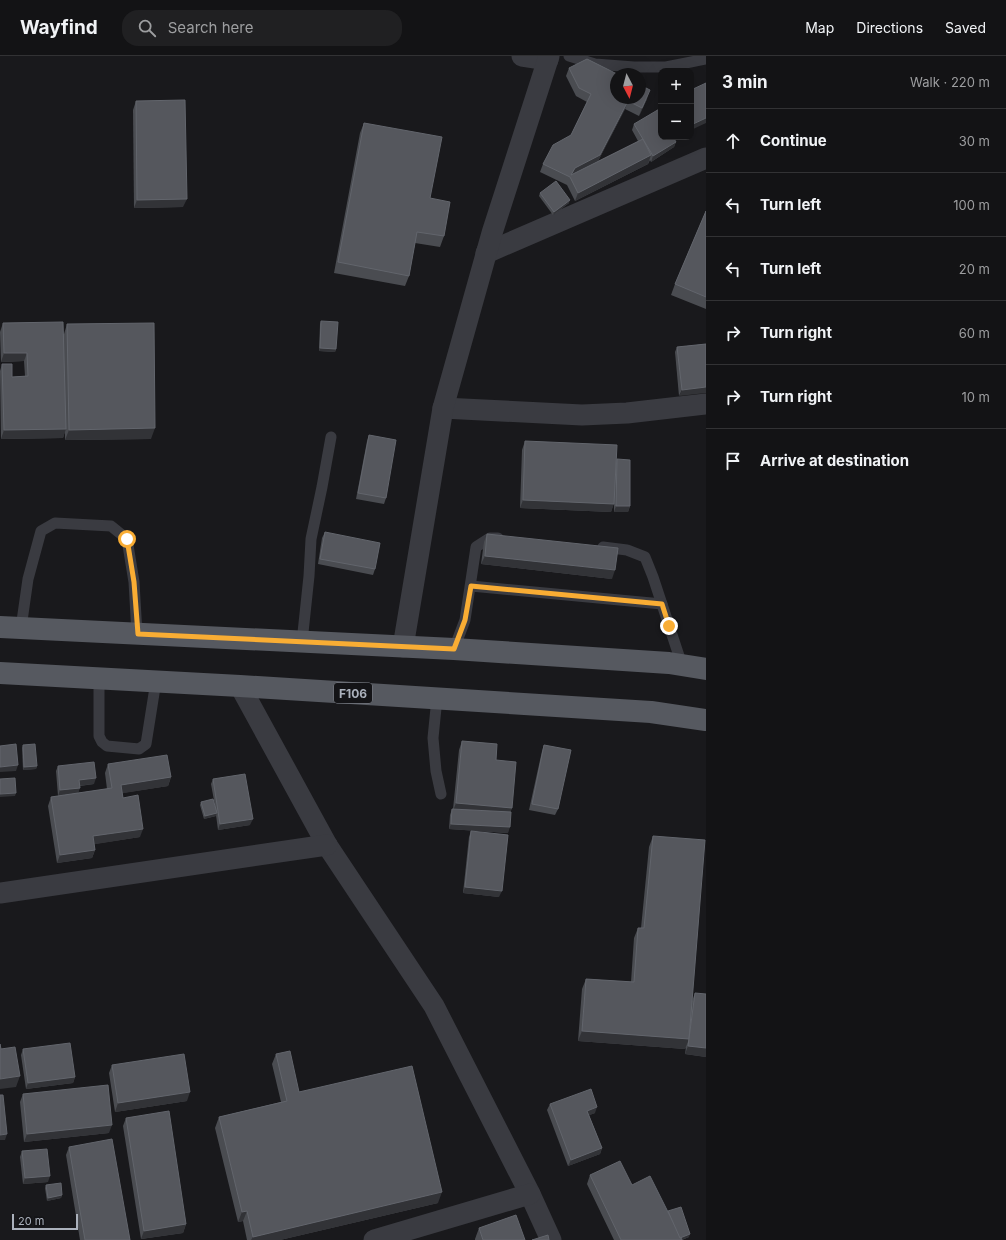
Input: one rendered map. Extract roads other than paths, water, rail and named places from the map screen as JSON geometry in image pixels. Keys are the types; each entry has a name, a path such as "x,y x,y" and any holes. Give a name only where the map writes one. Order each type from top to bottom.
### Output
{"main road":[{"path":"0,627 454,649 669,663 706,669"},
{"name":"F106","path":"0,673 240,686 651,712 706,720"}],"street":[{"path":"403,647 443,408 492,233 548,58 522,56"},
{"path":"486,253 706,158"},
{"path":"443,408 582,415 627,413 706,404"},
{"path":"240,686 328,845 434,1006 530,1194 551,1240"},
{"path":"0,893 328,845"},
{"path":"374,1240 530,1194"}],"lane":[{"path":"570,56 595,64 634,67 666,66 706,59"},
{"path":"302,642 311,539 331,437"},
{"path":"21,628 28,579 41,531 55,523 111,526 127,539 134,582 138,634"},
{"path":"454,649 465,620 476,547 490,538 509,538"},
{"path":"596,546 627,550 646,558 654,577 682,665"},
{"path":"471,586 662,604"},
{"path":"99,679 99,736 102,742 108,746 139,749 146,744 156,681"},
{"path":"437,698 433,738 436,771 441,794"}]}
